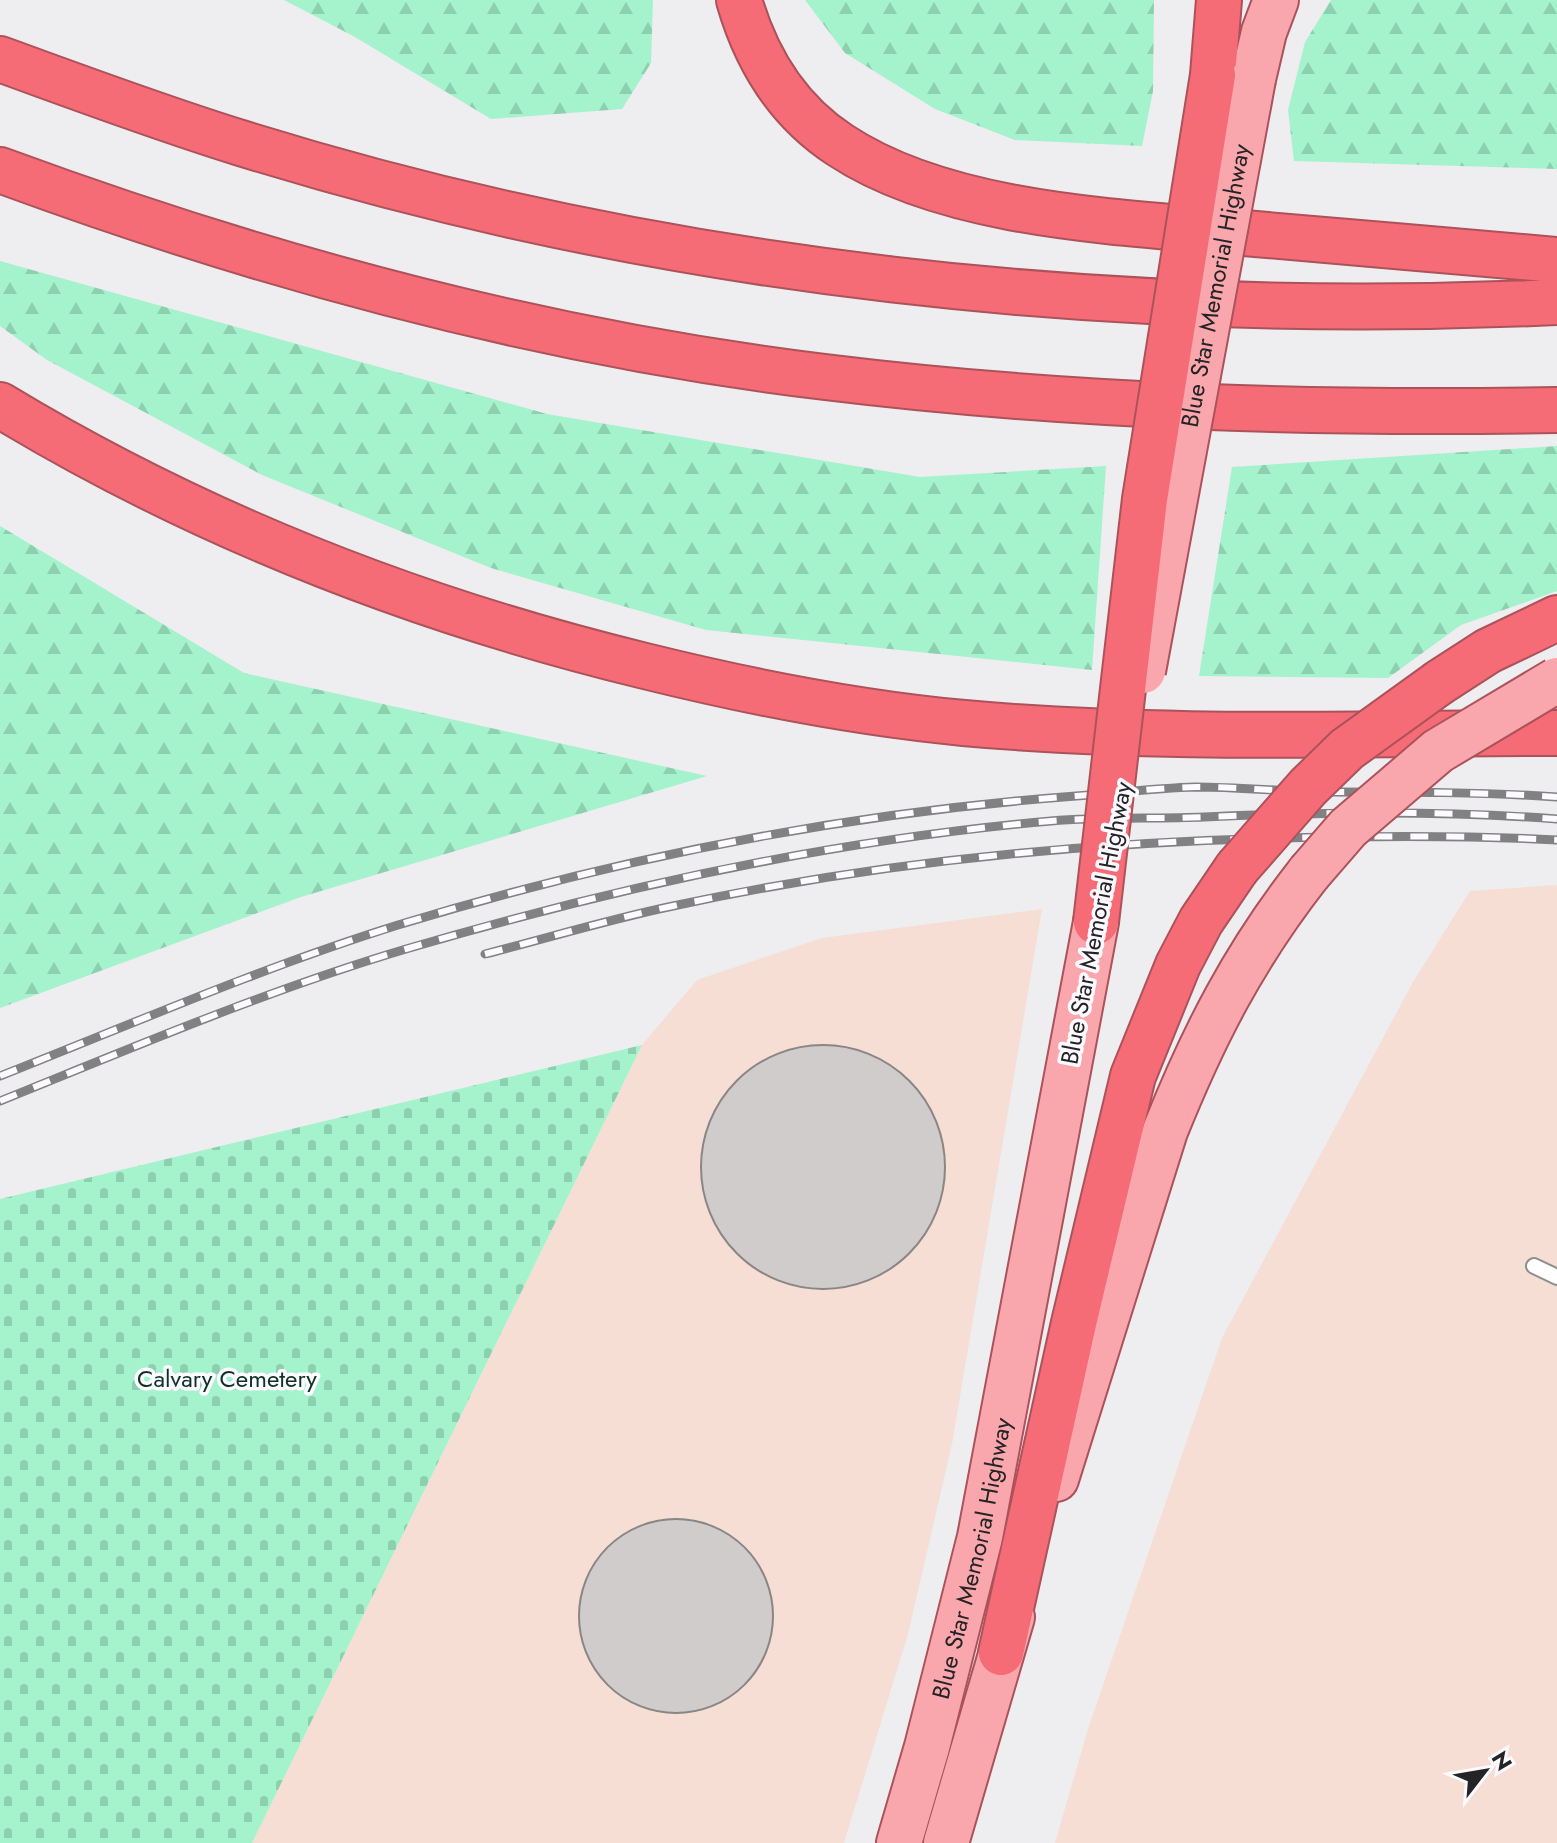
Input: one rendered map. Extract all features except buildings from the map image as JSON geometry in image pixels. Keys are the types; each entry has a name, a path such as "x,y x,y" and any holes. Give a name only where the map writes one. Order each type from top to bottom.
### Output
{"highway":[{"path":"739,0 761,59 809,122 853,152 918,181 964,195 1077,216 1557,260"},
{"path":"1096,922 1145,499 1233,77 1219,0"},
{"path":"0,59 228,139 368,179 490,210 747,260 979,289 1124,299 1378,306 1557,302"},
{"path":"0,170 191,237 438,305 568,334 792,373 940,390 1207,409 1557,410"},
{"path":"0,405 127,477 264,541 345,574 419,601 558,644 726,686 786,698 963,723 1056,729 1193,734 1557,733"},
{"path":"1001,1653 1074,1323 1133,1076 1178,965 1201,921 1237,868 1299,797 1347,749 1488,651 1557,618"}],"main road":[{"path":"1233,77 1264,32 1276,0"},
{"name":"Blue Star Memorial Highway","path":"946,1843 1001,1653 1170,1118 1213,1019 1277,913 1348,828 1392,787 1438,751 1557,680"},
{"name":"Blue Star Memorial Highway","path":"899,1843 927,1747 980,1537 1096,922"}],"lane":[{"path":"1534,1266 1557,1277"}],"shaded area":[{"path":"1557,885 1557,1843 1055,1843 1088,1729 1222,1338 1413,982 1470,891"},
{"path":"1042,909 952,1444 908,1634 844,1843 252,1843 642,1045 697,980 822,938"}],"green space":[{"path":"284,0 653,0 651,63 622,109 491,119 355,37"},
{"path":"805,0 1154,0 1153,91 1142,146 1015,140 935,109 845,53"},
{"path":"1331,0 1557,0 1557,169 1294,161 1288,110 1305,42"},
{"path":"0,261 547,414 920,477 1106,466 1092,670 706,630 491,568 262,475 47,360 0,326"},
{"path":"1557,446 1557,591 1461,625 1388,678 1199,676 1232,467"},
{"path":"0,526 244,673 707,776 301,897 0,1008"},
{"name":"Calvary Cemetery","path":"642,1045 252,1843 0,1843 0,1199"}],"railway":[{"path":"0,1076 248,978 398,925 564,879 733,842 904,814 1181,788 1557,797"},
{"path":"0,1101 252,1001 406,949 645,886 806,854 969,829 1070,820 1380,813 1557,819"},
{"path":"485,954 626,917 755,890 921,864 1004,855 1088,847 1255,839 1421,836 1557,840"}]}
